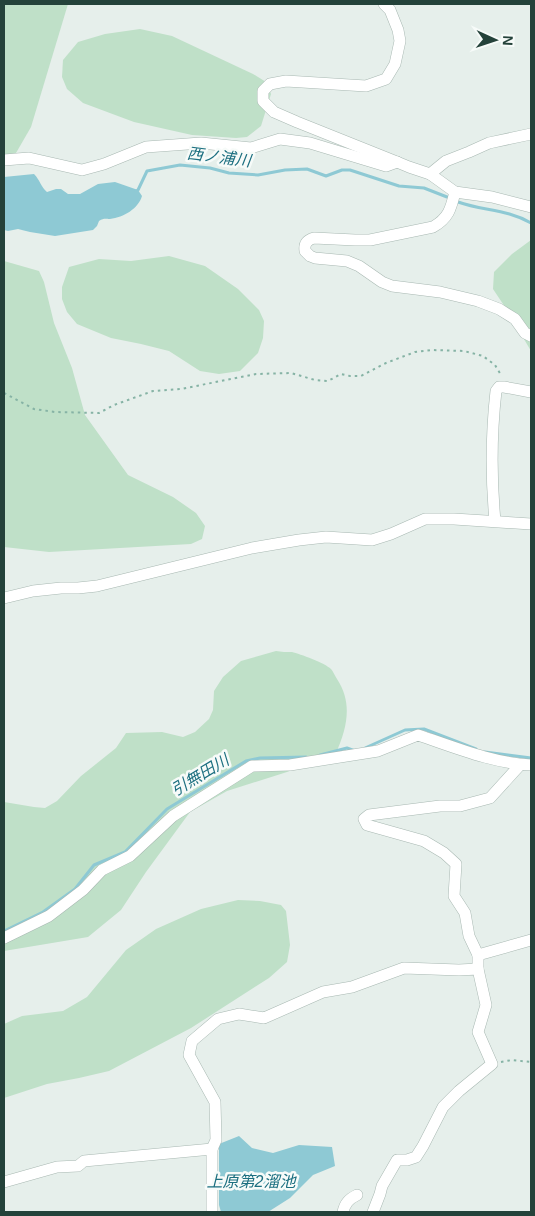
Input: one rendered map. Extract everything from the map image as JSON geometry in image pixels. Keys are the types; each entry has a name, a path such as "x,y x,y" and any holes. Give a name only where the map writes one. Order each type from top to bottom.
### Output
{"street":[{"path":"384,4 390,10 400,41 396,64 386,79 366,86 286,81 270,84 264,91 263,101 274,112 409,168 430,174 455,192 492,197 531,207"},
{"path":"430,174 446,161 489,143 531,134"},
{"path":"4,160 29,158 82,170 104,164 146,147 201,143 251,148 280,140 310,143 386,166 397,162"},
{"path":"455,192 450,211 441,223 433,227 370,240 314,238 308,240 305,251 315,258 347,262 359,266 382,282 392,286 440,292 478,301 499,309 515,319 525,333 531,336"},
{"path":"495,521 493,422 496,391 499,387 504,387 531,392"},
{"path":"4,598 32,591 97,586 252,548 299,540 326,537 372,540 425,519 531,524"},
{"path":"4,938 49,916 83,890 102,870 130,856 173,816 252,766 290,765 378,751 418,735 484,757 526,765"},
{"path":"374,1212 382,1186 397,1160 408,1160 416,1157 443,1107 492,1064 478,1032 486,1004 478,969 478,955 469,936 466,912 454,896 456,864 444,853 424,841 367,825 364,819 369,815 440,806 460,806 490,798 526,765"},
{"path":"478,955 531,940"},
{"path":"212,1212 212,1149 216,1140 215,1102 189,1055 192,1041 218,1019 239,1014 264,1018 322,992 352,987 404,968 478,969"},
{"path":"4,1182 57,1167 78,1166 84,1161 212,1149"},
{"path":"343,1212 348,1200 357,1195"}],"path":[{"path":"4,393 34,409 55,412 99,413 114,405 153,391 181,389 256,374 291,374 328,381 341,374 361,376 386,363 415,352 432,350 464,351 483,356 495,365 504,381 504,387"},
{"path":"492,1064 512,1060 531,1062"}],"green space":[{"path":"4,4 68,4 31,127 16,153 4,158"},
{"path":"140,29 172,36 266,82 271,94 261,126 247,137 192,135 134,122 83,103 67,89 62,77 63,60 78,42 105,34"},
{"path":"531,240 531,351 493,289 494,272 512,254"},
{"path":"169,256 205,266 238,289 259,310 264,321 263,338 258,353 240,371 219,374 200,371 169,351 111,338 77,324 67,312 62,299 62,287 69,267 99,259 131,261"},
{"path":"4,261 39,271 44,282 54,323 72,368 85,415 128,475 173,497 196,513 205,526 202,539 191,544 49,552 4,547"},
{"path":"276,651 292,652 306,657 328,667 333,672 342,688 347,706 343,734 336,753 287,772 227,791 190,812 121,910 88,937 4,951 4,802 45,808 57,801 81,776 116,748 126,733 162,732 183,737 195,732 209,719 213,710 214,691 223,677 241,661"},
{"path":"238,900 260,901 281,905 286,911 290,945 287,962 269,978 191,1028 109,1071 47,1084 4,1098 4,1024 22,1016 63,1011 87,997 126,950 156,929 201,909"}],"water":[{"path":"34,174 47,192 61,189 68,194 80,194 98,184 115,182 138,190 142,196 130,212 115,218 101,220 93,230 55,236 18,229 4,230 4,177"},
{"name":"上原第2溜池","path":"239,1136 252,1148 273,1153 299,1145 332,1147 335,1166 313,1175 290,1198 268,1212 221,1212 219,1205 219,1144"}],"waterway":[{"name":"西ノ浦川","path":"136,191 147,171 180,165 210,168 229,173 258,175 285,170 307,169 326,176 342,170 350,170 399,186 424,188 447,197"},
{"name":"西ノ浦川","path":"458,202 513,215 531,223"},
{"name":"引無田川","path":"365,748 405,730 424,729 476,749"},
{"name":"引無田川","path":"320,755 347,748 355,751"},
{"name":"引無田川","path":"485,752 531,758"},
{"name":"引無田川","path":"4,931 43,912 75,889 94,865 125,852 167,809 246,761 260,758 306,757"}]}
